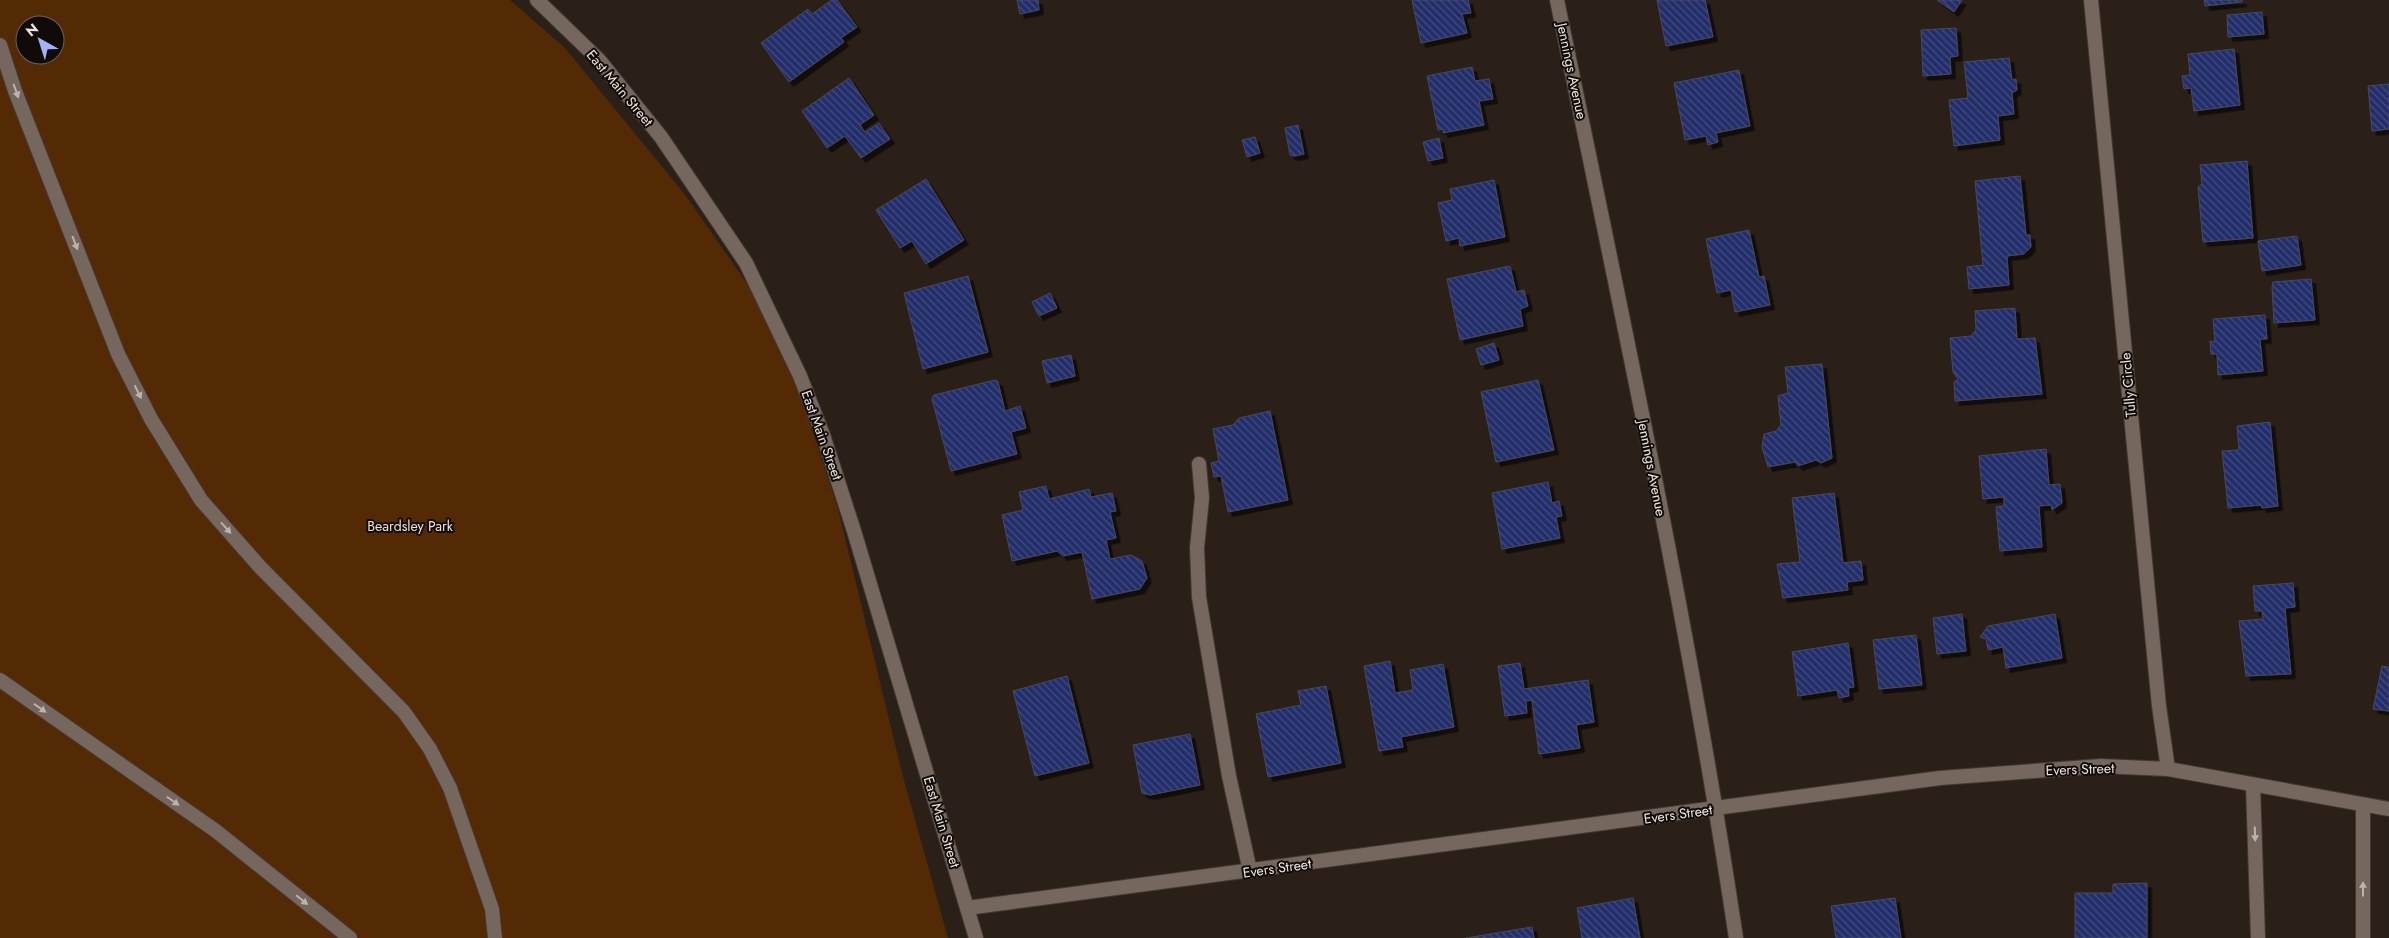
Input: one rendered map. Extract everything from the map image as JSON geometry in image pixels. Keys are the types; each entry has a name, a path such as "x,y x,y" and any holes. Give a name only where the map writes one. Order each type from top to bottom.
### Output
{"street":[{"name":"East Main Street","path":"537,0 599,60 661,137 746,263 797,368 823,435 852,522 976,938"},
{"name":"Jennings Avenue","path":"1557,0 1645,431 1717,808 1736,938"},
{"name":"Tully Circle","path":"2091,0 2158,696 2168,769"},
{"path":"0,45 15,91 118,354 151,419 201,500 260,567 404,712 430,749 450,788 489,901 495,938"},
{"path":"1199,464 1202,498 1197,548 1199,597 1229,776 1250,872"},
{"path":"0,680 216,831 350,938"},
{"name":"Evers Street","path":"967,908 1986,774 2101,766 2168,769 2389,810"},
{"path":"2254,785 2258,938"},
{"path":"2363,805 2363,938"}],"green space":[{"name":"Beardsley Park","path":"0,0 510,0 565,48 686,196 764,308 799,390 838,509 902,773 948,938 0,938"}],"building":[{"path":"832,0 837,0 857,27 841,38 844,42 789,82 761,43 808,9 812,14"},
{"path":"1017,0 1038,0 1039,10 1020,14"},
{"path":"1412,0 1468,0 1471,13 1462,14 1467,33 1421,43"},
{"path":"1657,0 1705,0 1713,37 1666,46"},
{"path":"1937,0 1962,0 1954,12"},
{"path":"2204,0 2242,0 2242,2 2205,6"},
{"path":"2262,12 2264,34 2228,37 2227,15"},
{"path":"1956,28 1958,56 1950,57 1951,74 1923,76 1921,30"},
{"path":"2234,49 2240,105 2194,111 2191,88 2184,89 2182,76 2190,75 2188,54"},
{"path":"2009,58 2012,80 2016,79 2017,90 2012,93 2014,114 1998,116 2000,140 1954,146 1949,100 1968,98 1964,62"},
{"path":"1472,67 1475,81 1489,79 1493,99 1479,101 1484,125 1443,133 1443,129 1438,130 1427,76"},
{"path":"1739,70 1750,126 1716,133 1718,142 1708,145 1706,136 1685,140 1674,83"},
{"path":"849,78 874,115 860,125 865,132 879,123 890,139 861,158 845,136 827,148 802,111"},
{"path":"2389,84 2389,129 2372,131 2368,86"},
{"path":"1298,125 1304,154 1295,156 1290,155 1285,128"},
{"path":"1255,137 1260,153 1247,157 1242,140"},
{"path":"1439,138 1443,158 1428,161 1423,142"},
{"path":"2247,161 2253,238 2203,242 2198,187 2202,184 2200,165"},
{"path":"2020,176 2026,235 2030,235 2031,247 2024,254 2007,256 2009,285 1969,289 1967,267 1983,265 1975,181"},
{"path":"926,179 964,240 926,264 912,241 900,248 876,210"},
{"path":"1494,180 1505,237 1460,246 1459,238 1446,241 1438,203 1452,200 1450,189"},
{"path":"1749,230 1759,277 1764,276 1770,305 1735,312 1731,290 1717,293 1706,239"},
{"path":"2297,236 2301,265 2262,271 2258,241"},
{"path":"1510,266 1516,292 1524,290 1528,306 1520,309 1523,326 1460,340 1447,279"},
{"path":"968,276 988,352 923,369 904,293"},
{"path":"2311,279 2315,320 2274,323 2273,282"},
{"path":"1050,293 1057,308 1039,316 1032,302"},
{"path":"2015,308 2017,339 2035,338 2042,394 1955,401 1954,382 1958,379 1953,372 1950,338 1971,336 1976,330 1975,311"},
{"path":"2265,315 2267,339 2260,339 2263,371 2218,375 2217,354 2211,354 2210,341 2215,342 2213,319"},
{"path":"1494,343 1499,360 1481,365 1476,349"},
{"path":"1071,355 1075,376 1047,383 1042,361"},
{"path":"1822,364 1832,458 1821,463 1816,460 1798,466 1795,462 1768,467 1762,447 1764,434 1776,431 1781,425 1778,396 1788,393 1785,367"},
{"path":"995,380 998,382 1005,411 1020,406 1026,428 1011,432 1017,454 951,471 932,399 934,395"},
{"path":"1538,380 1554,450 1496,462 1481,392"},
{"path":"1270,411 1288,500 1228,512 1221,476 1214,477 1211,463 1219,461 1213,429 1233,425 1239,418"},
{"path":"2270,422 2278,506 2262,508 2261,505 2228,508 2222,451 2239,450 2237,426"},
{"path":"2046,449 2049,485 2060,484 2062,503 2052,510 2051,505 2039,506 2042,547 2000,551 1996,507 2004,506 2004,497 1983,499 1979,456"},
{"path":"1548,482 1552,503 1559,501 1562,516 1556,517 1560,538 1502,549 1492,493"},
{"path":"1046,486 1049,499 1089,489 1091,497 1112,493 1116,511 1110,512 1116,538 1106,540 1110,559 1131,555 1142,561 1147,578 1140,589 1092,599 1082,552 1063,556 1057,551 1012,561 1002,515 1023,510 1019,492"},
{"path":"1834,493 1843,563 1861,561 1863,580 1847,582 1848,590 1783,598 1777,564 1800,562 1792,498"},
{"path":"2293,583 2295,607 2285,608 2291,674 2246,676 2239,621 2263,619 2262,611 2255,611 2253,586"},
{"path":"1962,614 1966,651 1937,654 1933,618"},
{"path":"2055,614 2062,658 2006,668 2003,647 1988,650 1986,639 1980,637 1988,626"},
{"path":"1916,635 1922,685 1879,689 1873,640"},
{"path":"1848,643 1854,687 1848,688 1849,696 1839,698 1837,690 1798,696 1792,652"},
{"path":"1390,661 1395,693 1413,690 1410,670 1443,664 1454,727 1401,737 1403,747 1379,751 1364,666"},
{"path":"1520,663 1524,689 1588,680 1594,722 1576,725 1580,748 1539,754 1532,700 1526,701 1527,713 1505,716 1498,666"},
{"path":"2382,666 2389,667 2389,711 2373,709"},
{"path":"1067,676 1089,763 1035,776 1013,691"},
{"path":"1326,686 1341,763 1268,777 1256,714 1301,705 1298,691"},
{"path":"1190,734 1200,785 1150,795 1142,793 1133,745"},
{"path":"2147,883 2147,938 2075,938 2075,893 2113,893 2113,884"},
{"path":"1633,898 1640,938 1582,938 1577,908"},
{"path":"1895,898 1901,938 1836,938 1831,906"},
{"path":"1532,927 1534,938 1466,938"}]}
